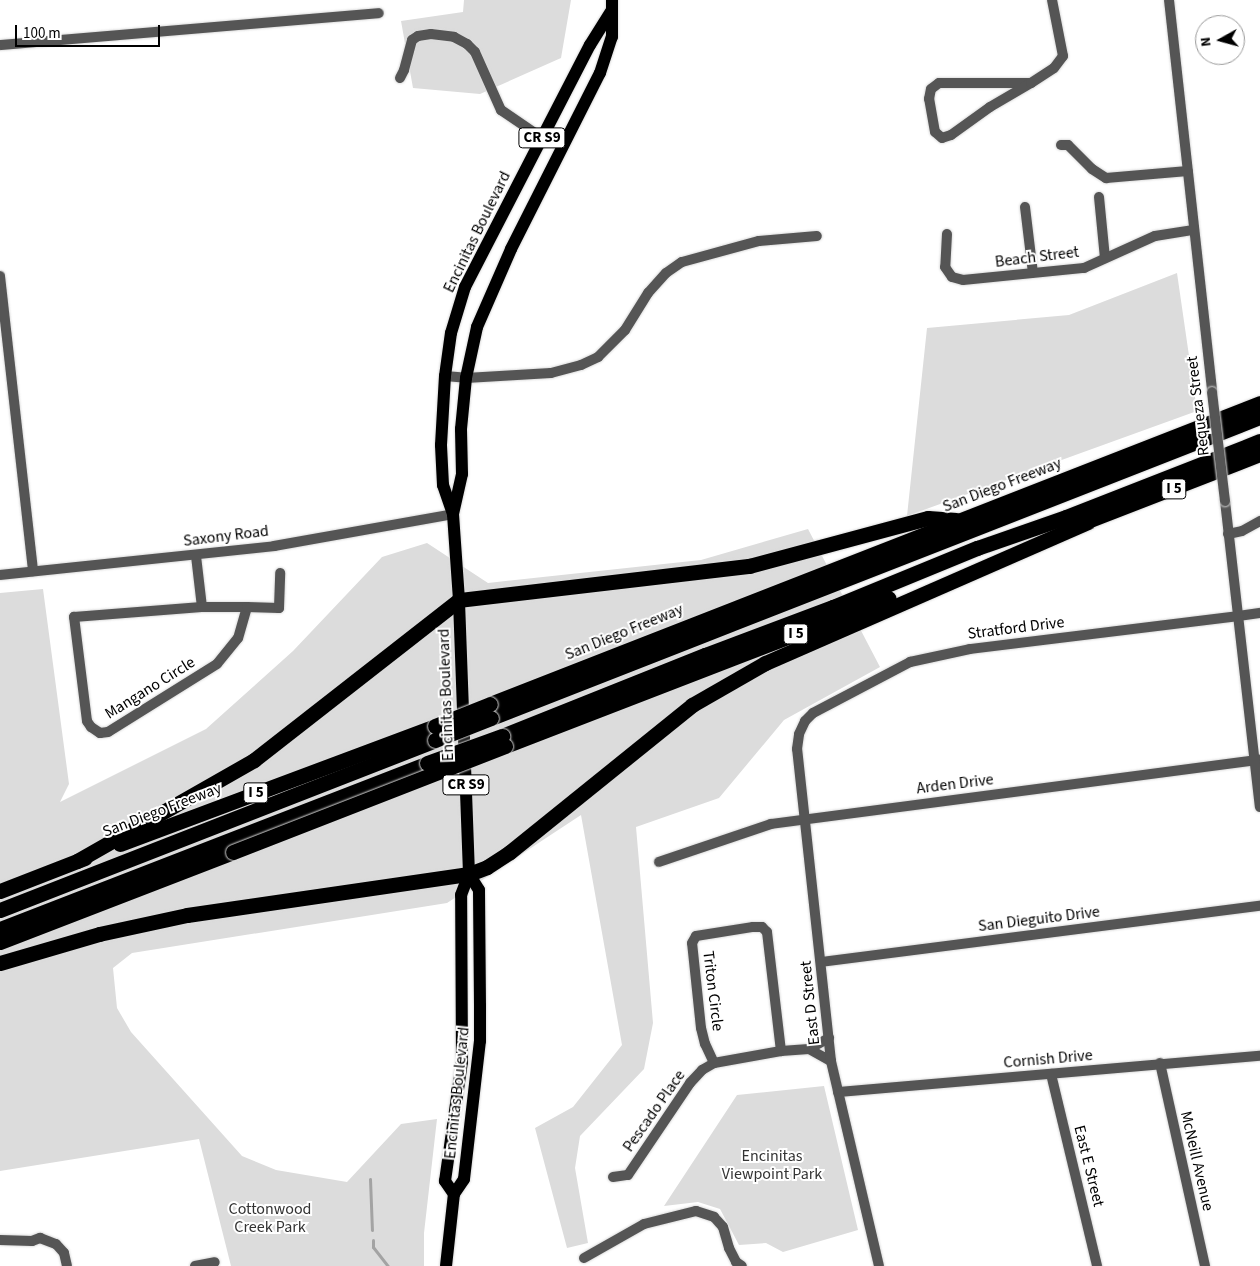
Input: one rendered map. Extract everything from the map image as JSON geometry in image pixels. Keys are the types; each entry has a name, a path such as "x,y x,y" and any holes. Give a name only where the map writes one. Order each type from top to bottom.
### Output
{"highway":[{"name":"San Diego Freeway","path":"0,892 77,861 435,733 956,520 1147,449 1260,403"},
{"path":"491,711 1260,417"},
{"path":"0,929 427,763 504,741 705,655 833,607 978,548 1066,517 1260,442"},
{"name":"I 5","path":"0,942 232,852 504,741 1087,522 1260,454"},
{"path":"77,861 254,760 459,600 749,566 928,518 956,520"},
{"path":"0,963 99,934 187,914 469,874 487,867 510,852 692,705 748,672 1087,522"},
{"path":"0,910 435,733"}],"main road":[{"name":"Encinitas Boulevard","path":"454,1194 445,1181 462,1062 462,895 469,874 459,600 453,514 443,485 441,445 445,376 451,333 465,287 611,6"},
{"name":"Encinitas Boulevard","path":"453,514 462,474 461,429 466,378 477,327 492,290 600,73 612,37 611,6"},
{"name":"Encinitas Boulevard","path":"446,1266 454,1194 464,1179 480,1041 478,890 469,874"}],"street":[{"path":"1031,83 939,83 930,89 929,99 935,132 942,138 951,135 990,107 1031,83 1054,68 1063,56 1052,0"},
{"name":"Requeza Street","path":"1169,0 1228,534 1257,760 1260,807"},
{"path":"0,45 379,13"},
{"path":"400,78 412,40 418,36 430,34 454,37 467,44 475,52 501,110 542,138"},
{"path":"1060,145 1068,145 1092,169 1106,178 1188,172"},
{"path":"1098,197 1105,258"},
{"path":"1025,207 1033,273"},
{"name":"Beach Street","path":"947,234 945,267 952,277 963,280 1084,268 1155,236 1194,230"},
{"path":"445,376 466,378 551,372 580,365 598,357 625,330 648,293 666,273 682,262 759,241 817,236"},
{"path":"0,276 33,571"},
{"name":"Saxony Road","path":"0,575 196,556 274,546 453,514"},
{"path":"1228,534 1242,531 1260,521"},
{"path":"196,556 202,607"},
{"name":"Mangano Circle","path":"247,606 238,638 217,664 108,732 100,733 91,727 87,721 74,617 202,607 247,606 279,608 280,573"},
{"name":"Stratford Drive","path":"799,734 805,721 813,713 910,662 970,649 1260,613"},
{"name":"East D Street","path":"799,734 797,749 831,1061 879,1266"},
{"name":"Arden Drive","path":"659,862 771,824 1257,760"},
{"name":"San Dieguito Drive","path":"821,962 1260,906"},
{"name":"Triton Circle","path":"714,1063 705,1044 701,1028 692,943 696,936 753,927 762,927 768,932 781,1051"},
{"name":"Pescado Place","path":"613,1177 628,1174 690,1082 702,1070 714,1063 781,1051 809,1049 829,1038"},
{"path":"809,1049 831,1061"},
{"name":"Cornish Drive","path":"838,1092 1160,1063 1260,1056"},
{"name":"McNeill Avenue","path":"1160,1063 1205,1266"},
{"name":"East E Street","path":"1050,1074 1097,1266"},
{"path":"584,1258 644,1224 696,1210 714,1217 723,1227 728,1248 736,1262 742,1266"},
{"path":"0,1240 32,1241 40,1238 56,1244 64,1253 67,1266"},
{"path":"195,1266 215,1262"}],"green space":[{"path":"464,0 571,0 561,58 480,94 413,88 401,21 463,12"},
{"path":"1177,273 1197,411 907,516 927,328 1069,315"},
{"name":"Cottonwood Creek Park","path":"808,529 880,667 784,720 719,798 636,827 653,1023 644,1069 580,1136 575,1168 588,1243 567,1248 535,1128 573,1107 622,1045 581,815 447,903 132,953 113,968 117,1008 131,1032 242,1156 276,1170 347,1182 401,1124 437,1119 424,1233 424,1266 231,1266 199,1139 0,1171 0,593 43,589 69,784 60,802 206,729 293,651 382,557 427,543 488,583 701,560"},
{"name":"Encinitas Viewpoint Park","path":"824,1086 858,1230 783,1252 766,1243 739,1245 720,1209 698,1202 664,1206 737,1095"}],"waterway":[{"path":"370,1179 372,1230"},
{"path":"373,1240 373,1247 388,1266"}]}
